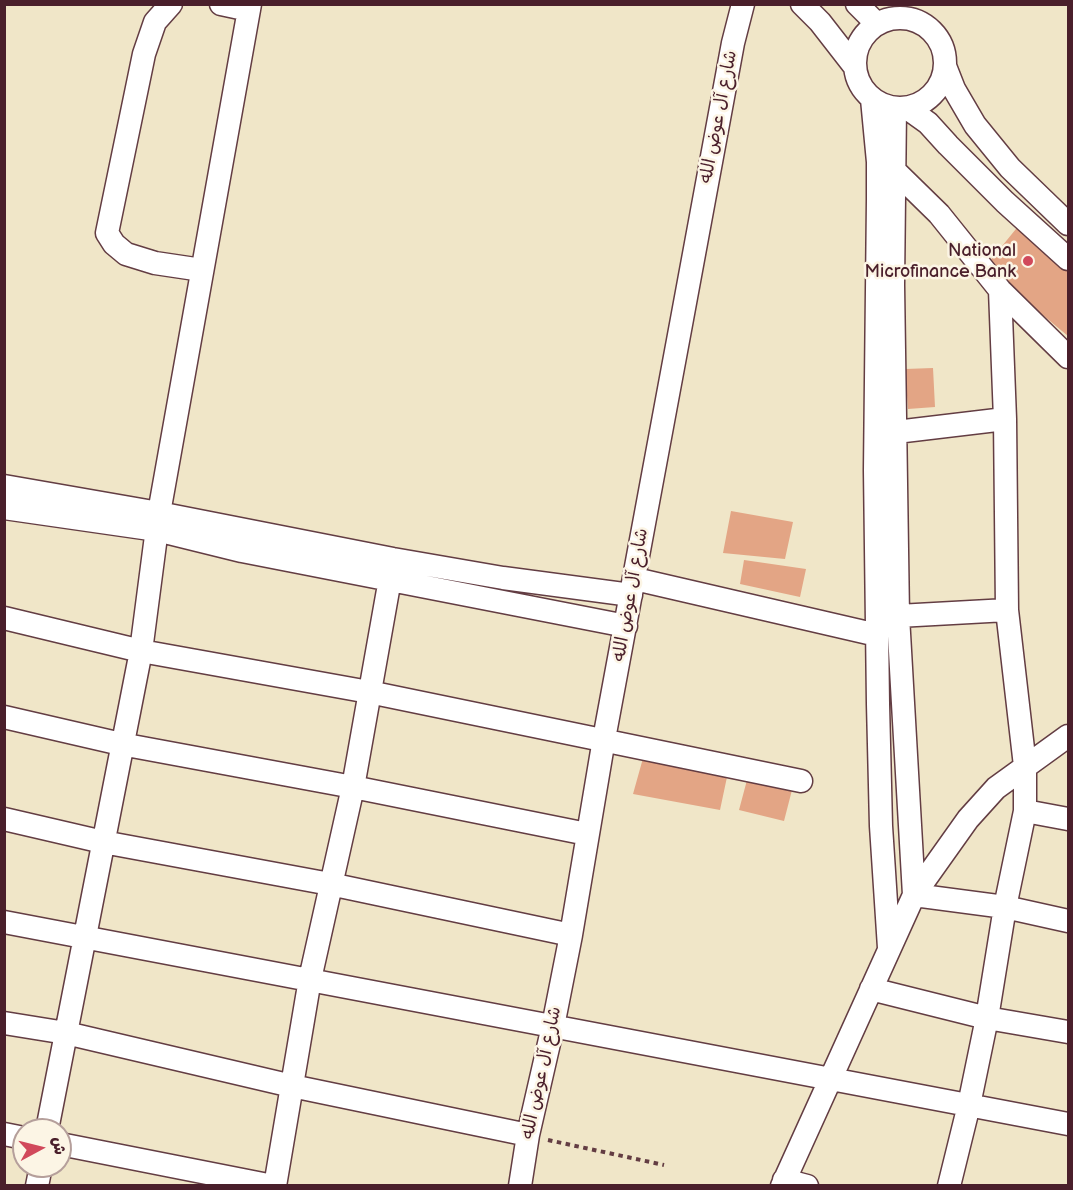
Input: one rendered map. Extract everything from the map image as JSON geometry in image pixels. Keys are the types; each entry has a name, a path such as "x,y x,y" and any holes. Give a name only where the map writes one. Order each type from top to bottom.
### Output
{"street":[{"path":"171,4 155,22 144,54 107,233 114,244 126,254 155,263 202,270"},
{"path":"49,1118 141,651 158,521 249,7 221,4"},
{"name":"شارع آل عوض الله","path":"520,1185 528,1135 571,935 604,739 729,66 743,4"},
{"path":"802,4 820,22 855,67"},
{"path":"857,4 888,15 905,17 924,15 939,39 945,56 940,85 934,93 917,105 901,108"},
{"path":"888,15 866,32 855,55 855,67 858,79 872,99 886,165 896,432 898,616 914,894"},
{"path":"945,66 954,89 975,125 1010,168 1068,224"},
{"path":"872,99 901,108 928,123 1005,202 1068,259"},
{"path":"889,948 881,826 875,470 886,165 901,108"},
{"path":"886,165 939,214 1000,290 1068,357"},
{"path":"949,1185 987,1018 1005,907 1025,811 1025,766 1007,610 1005,419 1000,290"},
{"path":"896,432 1005,419"},
{"path":"4,486 158,521 503,578 633,587 877,634"},
{"path":"4,508 158,521 242,551 626,626"},
{"path":"72,1146 274,1185 310,979 352,787 390,579"},
{"path":"898,616 1007,610"},
{"path":"4,618 141,651 369,692 801,781"},
{"path":"4,717 122,744 588,834"},
{"path":"807,1185 783,1183 914,894 968,819 996,789 1068,736"},
{"path":"1025,811 1068,819"},
{"path":"4,819 103,842 330,884 571,935"},
{"path":"914,894 1005,907 1068,921"},
{"path":"4,922 1068,1124"},
{"path":"871,989 987,1018 1068,1032"},
{"path":"4,1023 66,1033 292,1086 528,1135"}],"path":[{"path":"528,1135 664,1165"}],"building":[{"path":"1020,224 1068,264 1068,336 985,267"},
{"path":"933,368 935,407 908,409 905,369"},
{"path":"731,511 793,522 785,559 723,553"},
{"path":"744,560 806,569 800,597 740,584"},
{"path":"645,751 727,777 720,810 633,794"},
{"path":"747,780 792,790 784,821 739,810"}],"place":[{"name":"National Microfinance Bank","path":"1028,261"}]}
